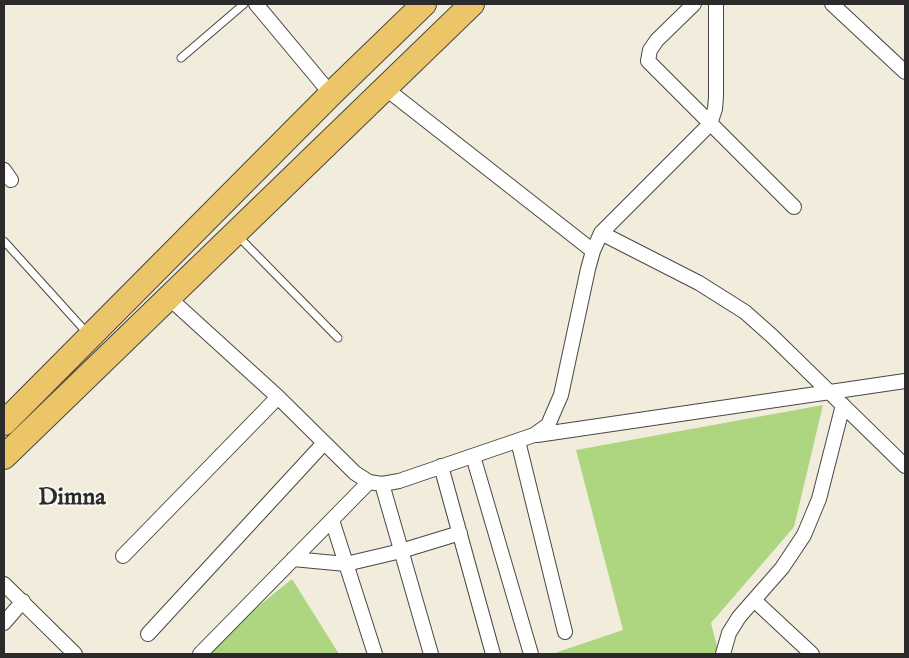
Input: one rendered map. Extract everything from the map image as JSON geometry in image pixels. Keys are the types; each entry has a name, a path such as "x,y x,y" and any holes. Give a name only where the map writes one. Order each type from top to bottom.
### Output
{"highway":[{"path":"4,457 472,4"},
{"path":"4,423 418,10 435,40"}],"street":[{"path":"256,4 332,94"},
{"path":"694,4 657,40 650,50 648,61 794,207"},
{"path":"168,298 278,397 355,473 376,483 399,481 534,435 548,426 561,395 592,251 601,233 710,124 715,109 716,97 716,4"},
{"path":"832,4 905,72"},
{"path":"385,88 592,251"},
{"path":"601,233 699,284 745,312 843,404 905,466"},
{"path":"534,435 905,381"},
{"path":"123,556 278,397"},
{"path":"723,654 729,633 739,617 782,568 804,535 819,499 843,404"},
{"path":"518,441 566,632"},
{"path":"148,634 324,442"},
{"path":"473,456 531,654"},
{"path":"442,466 493,654"},
{"path":"200,654 332,520 376,483"},
{"path":"376,483 401,551 431,654"},
{"path":"332,520 375,654"},
{"path":"293,559 346,564 401,551 460,533"},
{"path":"4,584 75,654"},
{"path":"754,600 812,654"},
{"path":"4,623 23,601"}],"lane":[{"path":"181,58 244,4"},
{"path":"235,233 338,338"},
{"path":"4,241 90,336"}],"green space":[{"path":"823,405 794,527 711,623 719,654 552,654 623,630 576,450"},
{"path":"292,579 339,654 199,654"}],"district":[{"name":"Dimna","path":"72,499"}]}
